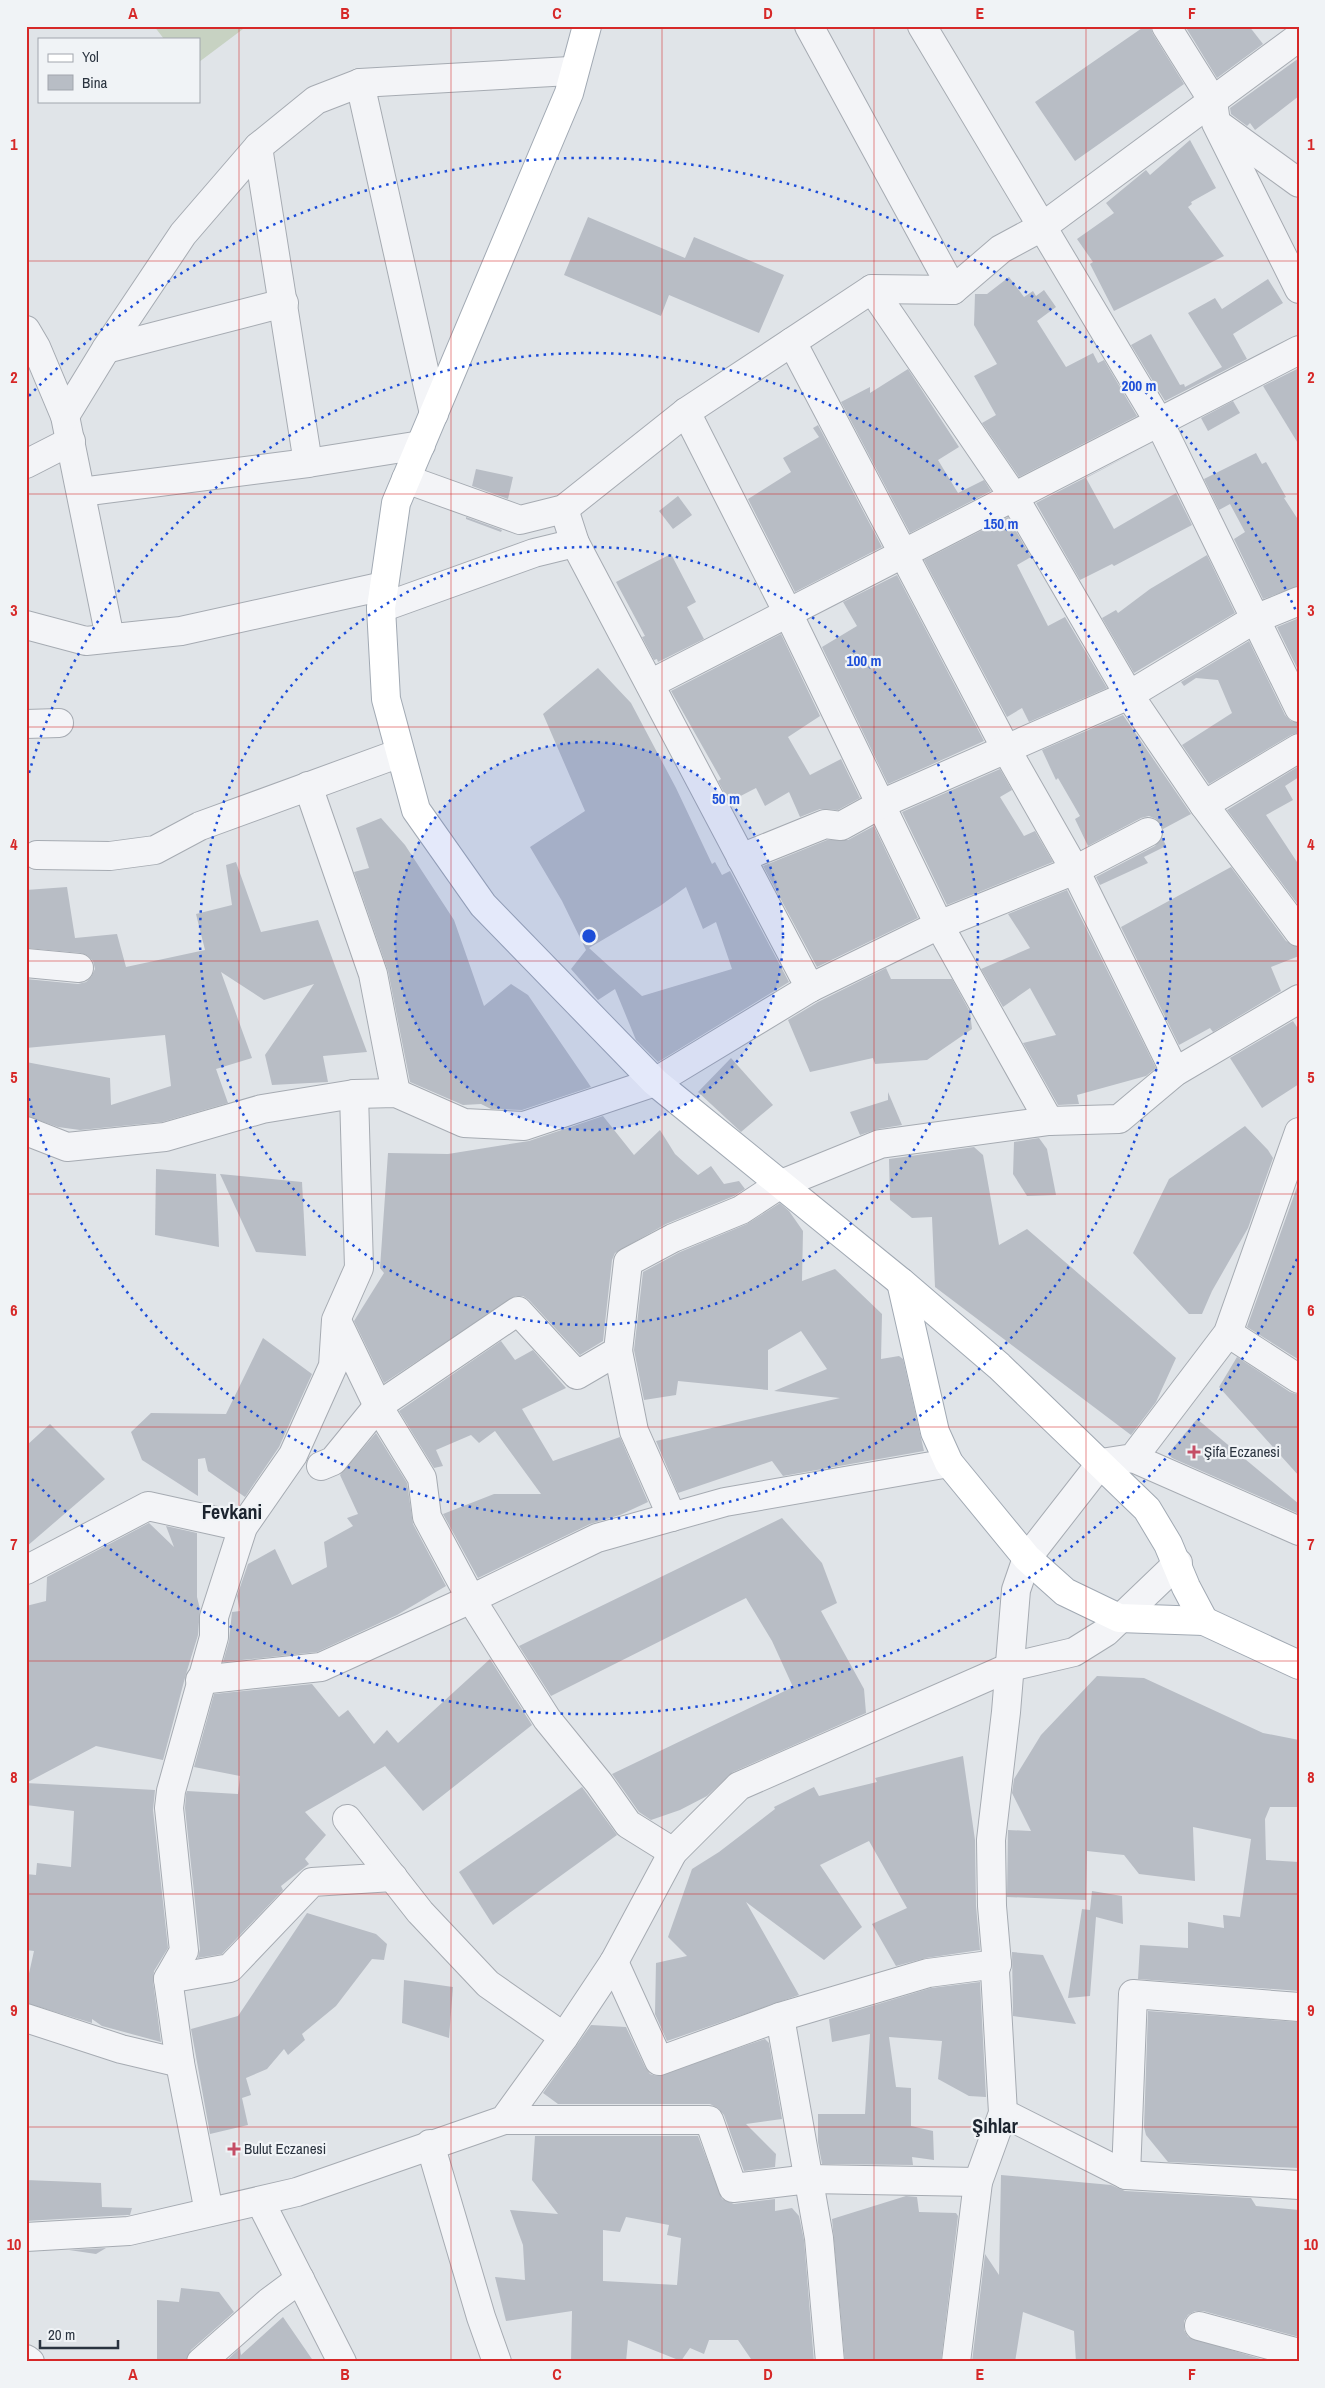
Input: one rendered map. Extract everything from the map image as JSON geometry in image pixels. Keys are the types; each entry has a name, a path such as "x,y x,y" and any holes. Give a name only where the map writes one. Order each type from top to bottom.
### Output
{"main road":[{"path":"570,82 573,26"},
{"path":"587,26 570,82 396,503 382,597 386,699 416,810 483,904 656,1082 779,1185 901,1282 999,1366 1147,1509 1178,1563 1186,1587 1204,1621"},
{"path":"901,1282 935,1432 949,1463 1027,1558 1065,1592 1120,1618 1204,1621 1299,1665"}],"street":[{"path":"809,26 953,290"},
{"path":"922,26 1159,422 1299,708"},
{"path":"1166,26 1214,112 1299,289"},
{"path":"406,479 520,520 564,509 686,412 872,289 953,290 1001,249 1042,227 1214,112 1299,38"},
{"path":"26,464 68,428 106,349 183,234 258,148 316,100 360,83 570,82"},
{"path":"360,83 434,414"},
{"path":"1214,112 1299,183"},
{"path":"258,148 308,463"},
{"path":"872,289 1014,497 1129,695 1204,805 1299,932"},
{"path":"106,349 284,303"},
{"path":"26,330 36,347 68,428 110,638"},
{"path":"792,342 1005,748 1075,870 1175,1072"},
{"path":"650,684 1299,350"},
{"path":"686,412 788,613 939,925 1049,1121"},
{"path":"81,492 308,463 421,445"},
{"path":"564,509 575,543 810,988"},
{"path":"26,625 86,641 180,631 382,597 575,543"},
{"path":"741,858 825,824 841,826 881,804 1129,695 1256,619 1299,600"},
{"path":"26,724 59,723"},
{"path":"1204,805 1299,748"},
{"path":"37,855 110,856 155,850 200,826 400,753"},
{"path":"308,786 373,974 396,1093"},
{"path":"26,1131 67,1146 165,1137 262,1109 354,1094 396,1093 464,1123 524,1126 656,1082 810,988 939,925 1075,870 1148,832"},
{"path":"26,963 79,968"},
{"path":"672,1516 634,1431 618,1351 628,1262 673,1238 741,1210 779,1185 880,1144 1049,1121 1119,1119 1175,1072 1299,999"},
{"path":"209,2212 180,2063 168,1979 184,1951 169,1808 171,1791 200,1680 214,1637 214,1617 244,1528 293,1454 333,1366 336,1320 359,1268 354,1094"},
{"path":"1133,1458 1228,1333 1297,1140"},
{"path":"321,1466 333,1461 378,1406 518,1311 577,1375 618,1351"},
{"path":"336,1320 378,1406 422,1478 427,1517 471,1599 547,1719 599,1782 628,1824 673,1852"},
{"path":"1228,1333 1299,1379"},
{"path":"956,2362 978,2182 1003,2113 995,1971 997,1964 992,1906 991,1840 1010,1666 1016,1590 1027,1558 1101,1463 1133,1458 1299,1531"},
{"path":"200,1680 321,1667 471,1599 597,1538 672,1516 725,1502 949,1463"},
{"path":"26,1570 148,1506 244,1528"},
{"path":"504,2120 614,1962 673,1852 739,1786 1010,1666 1074,1652 1106,1632 1178,1563"},
{"path":"347,1819 420,1912 488,1984 564,2036"},
{"path":"168,1979 230,1968 312,1882 393,1877"},
{"path":"614,1962 659,2061 780,2017 928,1973 997,1964"},
{"path":"1126,2175 1133,1994 1299,2008"},
{"path":"780,2017 819,2238 830,2362"},
{"path":"26,2018 121,2049 180,2063"},
{"path":"1003,2113 1126,2175 1299,2185"},
{"path":"26,2237 128,2231 297,2192 430,2144 504,2120 709,2120 733,2188 809,2178 978,2182"},
{"path":"430,2144 496,2362"},
{"path":"260,2201 342,2362"},
{"path":"201,2362 269,2302 300,2279"},
{"path":"1199,2326 1299,2353"},
{"path":"26,2359 30,2362"}],"green space":[{"path":"154,26 247,26 200,61 200,38 163,38"}],"building":[{"path":"1145,26 1150,26 1184,84 1075,161 1035,102"},
{"path":"1185,26 1249,26 1263,44 1217,78"},
{"path":"1299,58 1299,96 1255,130 1250,123 1247,126 1231,114 1230,108"},
{"path":"1190,140 1216,188 1191,202 1192,204 1188,207 1224,256 1114,311 1090,264 1093,262 1077,239 1114,213 1106,203 1146,170 1150,175"},
{"path":"588,217 685,258 694,237 784,275 759,333 669,295 661,316 564,275"},
{"path":"1009,277 1024,297 1033,291 1036,296 1044,290 1056,307 1037,321 1066,367 1093,353 1098,363 1104,360 1137,416 1019,477 982,423 996,415 974,376 997,364 974,325 975,294 987,294"},
{"path":"1268,279 1283,303 1233,334 1247,359 1165,401 1131,345 1151,334 1180,385 1184,384 1185,387 1222,367 1188,313 1215,298 1222,309"},
{"path":"1299,368 1299,445 1263,386"},
{"path":"908,369 959,447 938,460 958,493 984,480 991,491 910,533 841,402 870,387 870,393"},
{"path":"1233,401 1240,413 1208,431 1201,418"},
{"path":"818,425 882,547 795,592 748,499 791,472 783,458 819,437 813,428"},
{"path":"1143,448 1086,478 1114,529 1176,493 1192,525 1114,566 1112,564 1080,580 1036,503"},
{"path":"1256,453 1262,464 1266,462 1286,497 1284,498 1299,521 1299,586 1263,599 1234,539 1245,532 1230,504 1219,510 1204,479"},
{"path":"476,469 513,477 508,499 472,486"},
{"path":"678,496 692,515 673,529 659,511"},
{"path":"466,517 502,530 501,532 466,519"},
{"path":"1008,517 1031,557 1017,565 1048,626 1065,617 1107,688 1029,722 1022,708 1007,717 924,560"},
{"path":"671,554 696,602 687,607 704,639 658,662 657,659 654,660 642,637 645,636 616,582"},
{"path":"1207,555 1235,613 1134,673 1102,618 1116,610 1118,613 1150,589"},
{"path":"897,575 984,741 888,784 822,647 857,626 843,602"},
{"path":"1299,618 1299,672 1277,627"},
{"path":"781,634 820,716 788,737 810,775 841,759 860,798 838,810 820,809 800,817 789,792 765,806 756,788 729,802 718,781 721,779 671,691"},
{"path":"1249,641 1285,715 1291,721 1299,723 1299,732 1209,784 1182,745 1232,713 1218,680 1196,678 1184,686 1181,682"},
{"path":"598,668 631,703 676,788 712,864 715,862 722,875 730,871 789,982 658,1062 636,1040 615,989 598,1000 571,969 586,950 562,901 530,847 585,811 543,714","holes":["686,887 703,929 716,922 732,969 642,996 589,948 660,906"]},
{"path":"1123,715 1191,814 1163,829 1156,819 1149,816 1141,818 1088,846 1075,819 1080,816 1058,778 1056,780 1042,750"},
{"path":"1299,766 1299,777 1285,786 1293,800 1266,815 1299,865 1299,906 1227,810"},
{"path":"1000,769 1012,790 1000,797 1024,836 1035,831 1053,862 947,905 902,812"},
{"path":"381,818 405,845 454,920 484,1006 511,984 528,995 591,1087 522,1110 491,1109 481,1104 463,1105 410,1082 388,971 354,872 369,868 356,828"},
{"path":"874,826 918,918 817,967 763,866 827,840 848,840"},
{"path":"1162,837 1166,846 1144,857 1148,863 1100,885 1096,877 1155,846"},
{"path":"236,862 261,932 318,920 367,1052 323,1056 328,1082 272,1085 265,1055 314,984 264,1000 221,972 252,1058 216,1069 228,1103 162,1122 80,1130 58,1127 26,1116 26,1062 110,1078 111,1105 171,1086 165,1035 26,1048 26,979 78,984 86,982 95,969 93,961 81,953 26,948 26,890 67,887 75,938 117,934 126,967 205,950 196,914 232,905 226,865"},
{"path":"1231,867 1286,941 1299,947 1299,956 1271,967 1281,991 1213,1032 1210,1028 1179,1045 1121,927"},
{"path":"1067,890 1156,1068 1146,1076 1077,1095 1079,1104 1058,1105 1023,1043 1056,1035 1030,988 1003,1007 981,969 1030,948 1008,914"},
{"path":"886,968 891,979 952,979 970,1012 972,1029 927,1060 875,1064 873,1058 810,1072 788,1020 818,1002"},
{"path":"1293,1021 1299,1030 1299,1084 1262,1108 1230,1058"},
{"path":"731,1058 773,1105 741,1132 698,1092"},
{"path":"888,1092 902,1125 878,1129 860,1135 850,1112 888,1100"},
{"path":"603,1116 634,1155 660,1130 675,1154 698,1175 711,1166 724,1184 739,1181 745,1189 734,1196 666,1224 615,1253 612,1260 603,1341 580,1355 529,1300 523,1296 516,1296 384,1383 354,1321 384,1273 380,1268 388,1153 448,1154 529,1141"},
{"path":"1245,1126 1268,1150 1273,1158 1248,1228 1212,1291 1202,1314 1189,1314 1133,1253 1169,1179"},
{"path":"1039,1138 1047,1149 1056,1195 1027,1196 1013,1174 1014,1142"},
{"path":"974,1147 983,1155 999,1245 1027,1229 1176,1358 1156,1402 1131,1435 935,1287 932,1217 912,1218 890,1200 889,1159"},
{"path":"156,1169 216,1174 219,1247 155,1235"},
{"path":"220,1174 302,1182 306,1256 256,1252"},
{"path":"1297,1187 1299,1187 1299,1360 1247,1327"},
{"path":"780,1203 789,1211 803,1231 802,1281 835,1269 882,1314 881,1359 899,1356 903,1359 924,1451 783,1476 772,1461 678,1493 656,1441 840,1398 774,1391 827,1369 801,1331 768,1350 768,1390 678,1381 676,1395 644,1400 634,1350 643,1272 680,1252 747,1224"},
{"path":"263,1338 312,1374 279,1447 245,1497 208,1471 205,1458 198,1459 198,1496 142,1460 131,1432 151,1413 226,1414"},
{"path":"501,1341 515,1360 533,1350 566,1388 522,1409 553,1461 620,1437 648,1502 620,1515 590,1524 478,1578 443,1514 494,1494 541,1494 495,1431 479,1443 471,1435 436,1450 443,1466 434,1468 399,1411"},
{"path":"1237,1357 1290,1392 1299,1395 1299,1476 1219,1387"},
{"path":"1197,1419 1299,1504 1299,1514 1172,1458 1168,1454"},
{"path":"50,1424 105,1479 26,1547 26,1446"},
{"path":"376,1433 407,1483 413,1524 446,1586 397,1615 317,1652 223,1662 229,1641 232,1612 240,1611 237,1596 248,1564 275,1549 292,1585 327,1567 324,1542 353,1526 347,1518 358,1514 340,1475"},
{"path":"782,1518 822,1563 837,1603 821,1611 864,1689 866,1713 733,1772 707,1796 680,1810 651,1820 639,1812 612,1774 793,1687 772,1641 746,1598 551,1696 519,1646"},
{"path":"149,1523 174,1547 166,1526 197,1533 197,1597 200,1609 198,1635 163,1760 96,1746 26,1783 26,1606 46,1601 47,1577"},
{"path":"490,1659 532,1725 423,1811 385,1766 305,1812 326,1835 305,1859 309,1864 281,1886 283,1890 222,1954 198,1958 200,1949 185,1808 186,1794 187,1791 238,1794 240,1776 194,1767 214,1694 312,1684 339,1717 348,1710 374,1744 387,1730 398,1743"},
{"path":"1097,1676 1144,1678 1263,1733 1299,1740 1299,1807 1270,1807 1265,1819 1266,1860 1299,1862 1299,1991 1138,1979 1140,1945 1188,1948 1188,1922 1224,1928 1223,1915 1240,1917 1251,1839 1193,1827 1195,1881 1139,1874 1124,1855 1087,1851 1086,1900 1007,1897 1008,1830 1031,1831 1012,1793 1014,1779 1041,1735"},
{"path":"963,1756 975,1840 976,1906 980,1950 926,1958 896,1966 872,1924 907,1908 869,1841 820,1865 862,1927 824,1960 746,1902 799,1995 667,2041 655,2014 656,1963 687,1956 668,1937 692,1869 719,1852 775,1809 774,1807 814,1787 819,1796 877,1782 875,1778"},
{"path":"26,1783 155,1790 153,1810 168,1948 154,1971 153,1981 161,2042 102,2026 92,2019 92,2023 26,2003 26,1987 34,1951 26,1950 26,1874 36,1875 37,1863 71,1867 74,1811 26,1805"},
{"path":"582,1787 617,1835 493,1925 459,1872"},
{"path":"1092,1891 1122,1896 1123,1924 1096,1917 1090,1996 1068,1998 1082,1909 1090,1910"},
{"path":"307,1913 376,1934 387,1944 384,1960 372,1959 336,2006 302,2034 305,2040 288,2055 284,2049 267,2069 246,2078 251,2095 242,2098 248,2125 210,2134 191,2029 238,2016"},
{"path":"1012,1952 1043,1955 1076,2024 1013,2016"},
{"path":"404,1980 453,1987 449,2038 402,2023"},
{"path":"980,1982 986,2097 969,2096 938,2079 942,2041 889,2037 896,2087 911,2088 911,2126 933,2131 934,2160 912,2157 913,2165 822,2164 818,2142 818,2114 865,2114 870,2034 832,2042 829,2019 931,1988"},
{"path":"1148,2011 1299,2022 1299,2168 1168,2162 1146,2135 1144,2127"},
{"path":"591,2025 626,2027 645,2067 650,2074 657,2076 765,2039 769,2043 782,2119 746,2124 776,2154 775,2167 744,2171 724,2115 718,2108 710,2104 558,2104 543,2093"},
{"path":"535,2136 698,2136 722,2199 734,2204 775,2199 775,2211 792,2208 799,2216 804,2240 814,2362 753,2362 738,2340 709,2340 704,2354 690,2348 681,2361 628,2340 626,2362 571,2362 572,2311 506,2321 495,2277 525,2280 523,2245 510,2210 558,2214 532,2180","holes":["626,2217 669,2225 667,2235 681,2238 677,2285 603,2281 603,2230 620,2232"]},
{"path":"1001,2175 1111,2185 1125,2191 1251,2198 1256,2206 1299,2210 1299,2337 1203,2311 1195,2311 1188,2315 1184,2321 1184,2330 1188,2337 1271,2362 1076,2362 1074,2331 1023,2312 1015,2362 972,2362 985,2254 999,2275"},
{"path":"26,2180 101,2183 102,2207 132,2208 130,2215 26,2221"},
{"path":"906,2196 917,2197 919,2212 956,2213 958,2216 941,2362 845,2362 832,2219"},
{"path":"106,2248 96,2254 69,2250"},
{"path":"181,2288 219,2292 234,2312 191,2350 186,2362 157,2362 157,2300 179,2302"},
{"path":"283,2317 314,2362 225,2362 240,2348 241,2355"}],"place":[{"name":"Şifa Eczanesi","path":"1194,1452"},
{"name":"Bulut Eczanesi","path":"234,2149"}],"district":[{"name":"Fevkani","path":"232,1512"},
{"name":"Şıhlar","path":"995,2126"}]}
